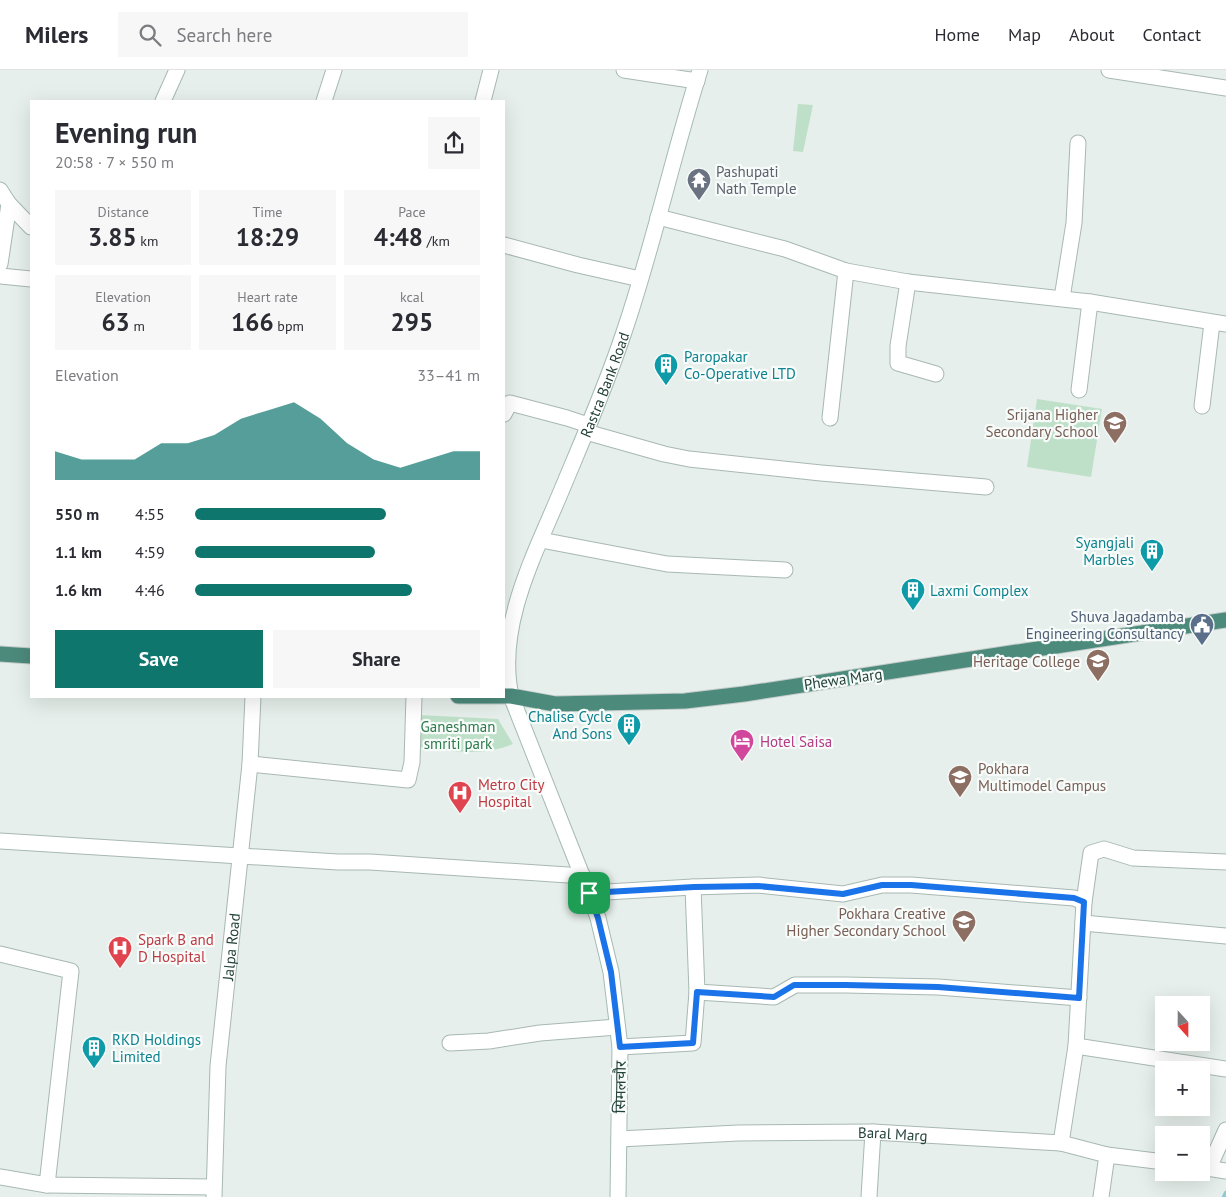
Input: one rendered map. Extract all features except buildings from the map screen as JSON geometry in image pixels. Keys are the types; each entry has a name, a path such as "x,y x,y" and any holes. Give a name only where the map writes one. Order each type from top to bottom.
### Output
{"highway":[{"name":"Phewa Marg","path":"505,696 555,704 685,701 946,664 1226,620"},
{"path":"0,654 30,656"}],"street":[{"path":"163,100 177,70"},
{"path":"324,100 334,70"},
{"path":"483,100 491,70"},
{"path":"624,70 698,76"},
{"path":"1109,70 1226,88"},
{"name":"Rastra Bank Road","path":"511,696 508,683 509,639 522,588 623,336 698,76"},
{"path":"1062,298 1074,223 1078,143"},
{"path":"0,190 9,204 30,226"},
{"path":"0,264 9,204"},
{"path":"658,217 785,249 846,271 908,282 1062,298 1219,323 1202,406"},
{"path":"505,245 640,279"},
{"path":"830,418 846,271"},
{"path":"0,276 30,279"},
{"path":"908,282 898,346 898,363 936,374"},
{"path":"1079,390 1090,302"},
{"path":"505,412 510,403 567,418 587,428 664,454 689,459 821,473 986,487"},
{"path":"541,540 666,564 785,570"},
{"name":"सिमलचौर","path":"511,696 583,876 598,918 611,972 620,1047 618,1197"},
{"name":"Jalpa Road","path":"214,1192 218,1066 250,764 253,698"},
{"path":"250,764 408,780 412,762 414,698"},
{"path":"0,841 583,876"},
{"path":"1061,1143 1076,1046 1084,902 1091,853 1104,849 1133,858 1226,862"},
{"path":"589,893 694,887 758,886 843,894 882,885 911,885 1074,898 1084,902"},
{"path":"620,1047 693,1043 697,992 694,887"},
{"path":"1083,923 1226,936"},
{"path":"0,954 71,971 47,1185"},
{"path":"697,992 774,997 794,985 855,985 938,987 1079,998"},
{"path":"450,1043 510,1039 540,1033 617,1027"},
{"path":"1076,1046 1226,1069"},
{"path":"1210,1158 1226,1130"},
{"path":"869,1197 873,1132"},
{"name":"Baral Marg","path":"619,1139 738,1133 873,1132 1061,1143 1108,1155 1155,1161"},
{"path":"1101,1197 1108,1155"},
{"path":"1210,1168 1226,1170"},
{"path":"0,1177 47,1185 214,1192"}],"green space":[{"path":"798,104 813,105 803,152 793,151"},
{"path":"1037,399 1102,409 1091,477 1027,467"},
{"name":"Ganeshman smriti park","path":"419,715 498,719 513,744 489,751 477,752 417,747"}],"waterway":[{"path":"1224,1197 1226,1193"}],"place":[{"name":"Pashupati Nath Temple","path":"699,201"},
{"name":"Paropakar Co-Operative LTD","path":"666,386"},
{"name":"Srijana Higher Secondary School","path":"1115,444"},
{"name":"Syangjali Marbles","path":"1152,572"},
{"name":"Laxmi Complex","path":"913,611"},
{"name":"Shuva Jagadamba Engineering Consultancy","path":"1202,646"},
{"name":"Heritage College","path":"1098,682"},
{"name":"Chalise Cycle And Sons","path":"629,746"},
{"name":"Hotel Saisa","path":"742,762"},
{"name":"Pokhara Multimodel Campus","path":"960,798"},
{"name":"Metro City Hospital","path":"460,814"},
{"name":"Pokhara Creative Higher Secondary School","path":"964,943"},
{"name":"Spark B and D Hospital","path":"120,969"},
{"name":"RKD Holdings Limited","path":"94,1069"}],"route":[{"path":"882,885 911,885 1074,898 1084,902 1079,998 938,987 846,985 794,985 774,997 697,992 693,1043 620,1047 611,972 598,918 589,893 694,887 758,886 843,894 882,885"}]}
